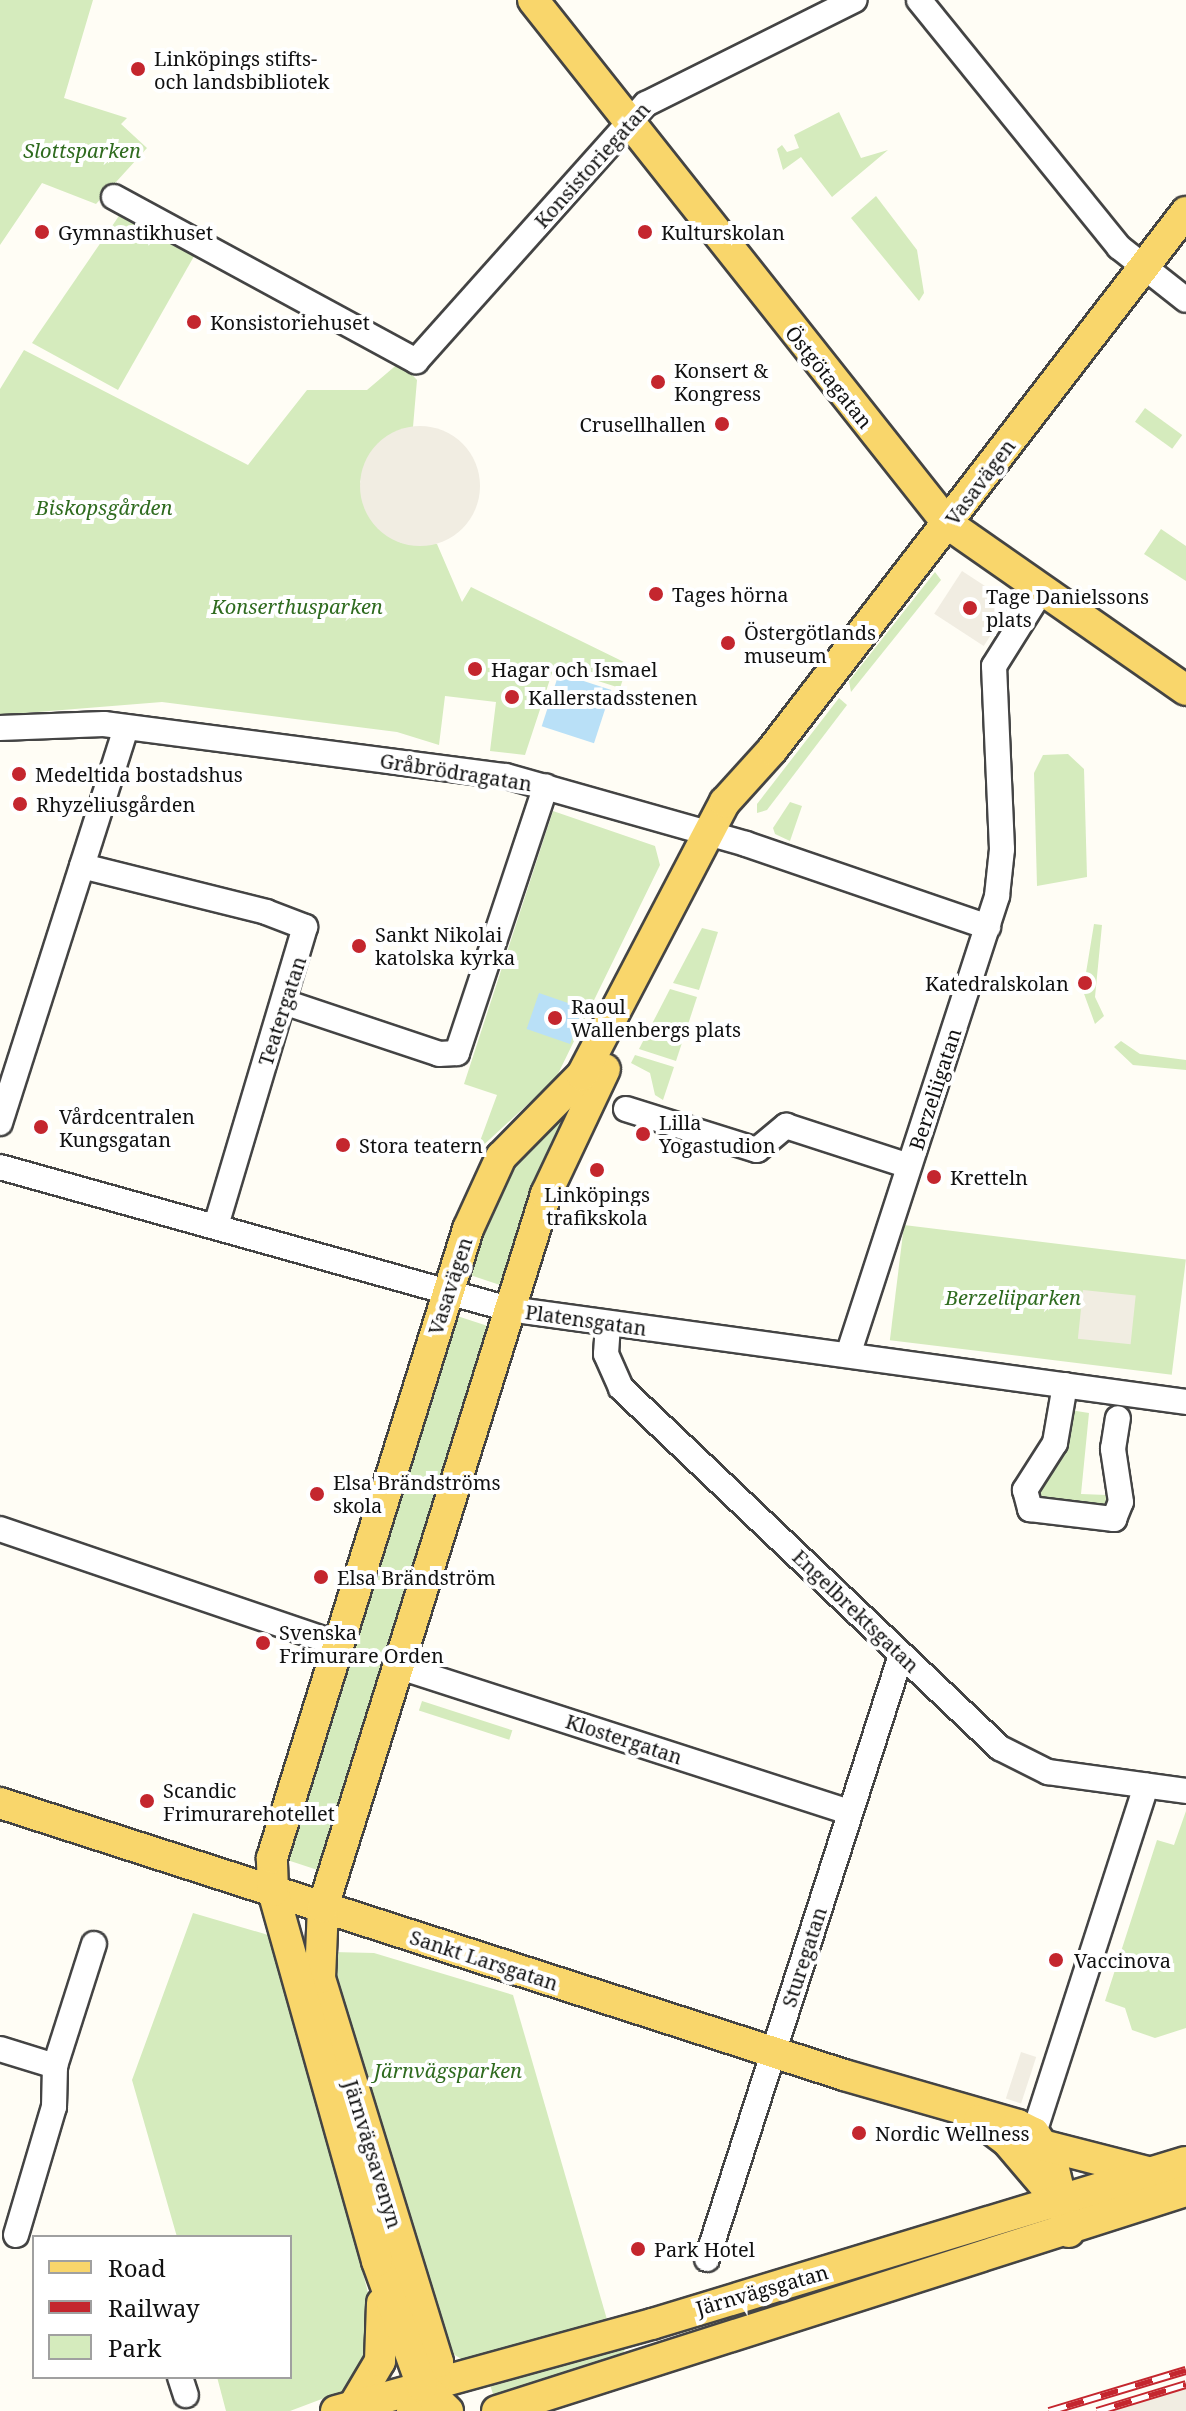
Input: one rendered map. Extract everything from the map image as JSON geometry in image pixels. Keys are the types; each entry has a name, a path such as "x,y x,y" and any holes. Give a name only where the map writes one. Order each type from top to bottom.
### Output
{"main road":[{"name":"Östgötagatan","path":"533,0 948,524 1040,593 1186,690"},
{"name":"Vasavägen","path":"273,1891 274,1844 335,1643 448,1290 492,1170 582,1075 715,837 772,750 1186,212"},
{"name":"Vasavägen","path":"323,1907 509,1309 566,1147 715,837"},
{"name":"Sankt Larsgatan","path":"0,1803 773,2053 969,2114 997,2117 1040,2139 1151,2173"},
{"name":"Järnvägsavenyn","path":"273,1891 377,2261 430,2397"},
{"name":"Järnvägsavenyn","path":"323,1907 320,1978 438,2362 430,2397"},
{"name":"Sankt Larsgatan","path":"969,2114 1007,2141 1058,2201"},
{"name":"Sankt Larsgatan","path":"1040,2139 1058,2174 1058,2201 1069,2232"},
{"name":"Järnvägsgatan","path":"345,2408 430,2397 652,2324 1186,2162"},
{"name":"Järnvägsgatan","path":"497,2411 1069,2232 1186,2191"},
{"name":"Järnvägsavenyn","path":"345,2408 380,2361 383,2318 377,2261"}],"street":[{"name":"Konsistoriegatan","path":"114,197 416,361 628,122 669,88 855,0"},
{"path":"919,0 1119,247 1186,300"},
{"name":"Berzeliigatan","path":"848,1355 988,927 1001,873 994,666 1040,593"},
{"name":"Gråbrödragatan","path":"0,728 59,723 126,728 462,769 546,786 715,837 988,927"},
{"path":"0,1123 126,728"},
{"path":"284,1002 451,1054 462,1045 546,786"},
{"name":"Teatergatan","path":"82,866 300,921 306,935 216,1226"},
{"path":"626,1109 757,1150 786,1126 909,1166"},
{"name":"Platensgatan","path":"0,1167 509,1309 1186,1402"},
{"name":"Engelbrektsgatan","path":"608,1325 606,1354 618,1384 1000,1748 1022,1762 1048,1772 1186,1791"},
{"path":"1065,1385 1055,1443 1025,1490 1030,1509 1114,1519 1121,1502 1113,1449 1118,1418"},
{"path":"0,1529 335,1643"},
{"name":"Sturegatan","path":"707,2259 901,1655"},
{"name":"Klostergatan","path":"397,1666 850,1812"},
{"path":"1040,2139 1146,1786"},
{"path":"17,2236 54,2107 55,2066 94,1944"},
{"path":"0,2049 55,2066"}],"green space":[{"name":"Slottsparken","path":"0,0 93,0 64,98 127,118 121,124 147,148 96,204 42,183 0,245"},
{"path":"839,112 861,158 888,150 832,197 801,157 783,170 777,149 782,145 787,152 799,148 794,135"},
{"path":"876,196 917,250 924,293 919,301 851,218"},
{"path":"123,210 197,251 118,390 32,343"},
{"path":"24,350 248,465 307,390 367,390 400,362 417,380 413,427 380,442 360,482 401,543 437,544 462,602 471,587 628,664 620,688 554,667 525,755 490,751 496,702 445,696 439,745 397,732 162,702 0,715 0,389"},
{"path":"1145,408 1182,435 1172,449 1135,422"},
{"path":"1161,529 1186,546 1186,581 1144,554"},
{"path":"935,572 941,580 851,692 849,681"},
{"path":"839,698 847,705 767,810 757,813 757,804"},
{"path":"1068,754 1084,769 1087,877 1037,886 1034,773 1043,755"},
{"path":"790,802 802,806 790,841 775,834 773,828"},
{"path":"553,811 655,846 660,865 556,1078 476,1152 497,1095 464,1084"},
{"path":"1094,924 1102,925 1095,997 1104,1016 1095,1024 1083,991"},
{"path":"702,928 718,932 699,990 673,983"},
{"path":"670,989 697,997 676,1061 639,1049"},
{"path":"1121,1041 1140,1054 1186,1060 1186,1070 1133,1065 1114,1047"},
{"path":"635,1055 674,1067 663,1100 655,1095 650,1073 631,1063"},
{"path":"574,1098 509,1288 461,1272 490,1189"},
{"name":"Berzeliiparken","path":"904,1225 1186,1260 1172,1375 890,1340"},
{"path":"448,1313 495,1328 318,1870 272,1855"},
{"path":"1070,1410 1089,1413 1081,1494 1107,1495 1111,1507 1043,1506 1035,1490"},
{"path":"422,1701 512,1730 509,1740 419,1711"},
{"path":"1186,1811 1186,2028 1155,2038 1132,2030 1125,2008 1105,2001 1157,1840 1174,1845"},
{"path":"193,1913 275,1937 371,2304 371,2343 351,2388 290,2411 226,2411 218,2379 292,2379 292,2235 176,2235 132,2080"},
{"name":"Järnvägsparken","path":"333,1952 374,1953 513,1995 608,2323 465,2361 453,2354 338,2002"},
{"path":"630,2342 618,2360 495,2400 488,2379"}],"shaded area":[{"path":"420,426 443,431 462,444 475,463 480,486 475,509 462,528 443,541 420,546 397,541 378,528 365,509 360,486 365,463 378,444 397,431"},
{"name":"Tage Danielssons plats","path":"962,571 1011,603 984,646 934,614"},
{"path":"1083,1290 1136,1296 1131,1344 1078,1339"},
{"path":"1021,2052 1036,2057 1021,2104 1006,2099"},
{"path":"1186,2388 1186,2411 1111,2411"}],"water":[{"path":"559,673 611,690 594,743 542,726"},
{"name":"Raoul Wallenbergs plats","path":"539,993 582,1008 570,1044 527,1029"}],"railway":[{"path":"1049,2411 1186,2370"},
{"path":"1097,2411 1186,2384"}],"place":[{"name":"Linköpings stifts- och landsbibliotek","path":"138,69"},
{"name":"Gymnastikhuset","path":"42,232"},
{"name":"Kulturskolan","path":"645,232"},
{"name":"Konsistoriehuset","path":"194,322"},
{"name":"Konsert & Kongress","path":"658,382"},
{"name":"Crusellhallen","path":"722,424"},
{"name":"Tages hörna","path":"656,594"},
{"name":"Tage Danielssons plats","path":"970,608"},
{"name":"Östergötlands museum","path":"728,643"},
{"name":"Hagar och Ismael","path":"475,669"},
{"name":"Kallerstadsstenen","path":"512,697"},
{"name":"Medeltida bostadshus","path":"19,774"},
{"name":"Rhyzeliusgården","path":"20,804"},
{"name":"Sankt Nikolai katolska kyrka","path":"359,946"},
{"name":"Katedralskolan","path":"1085,983"},
{"name":"Raoul Wallenbergs plats","path":"555,1018"},
{"name":"Vårdcentralen Kungsgatan","path":"41,1127"},
{"name":"Lilla Yogastudion","path":"643,1134"},
{"name":"Stora teatern","path":"343,1145"},
{"name":"Linköpings trafikskola","path":"597,1170"},
{"name":"Kretteln","path":"934,1177"},
{"name":"Elsa Brändströms skola","path":"317,1494"},
{"name":"Elsa Brändström","path":"321,1577"},
{"name":"Svenska Frimurare Orden","path":"263,1643"},
{"name":"Scandic Frimurarehotellet","path":"147,1801"},
{"name":"Vaccinova","path":"1056,1960"},
{"name":"Nordic Wellness","path":"859,2133"},
{"name":"Park Hotel","path":"638,2249"}],"park label":[{"name":"Biskopsgården","path":"104,507"},
{"name":"Konserthusparken","path":"297,606"}]}
